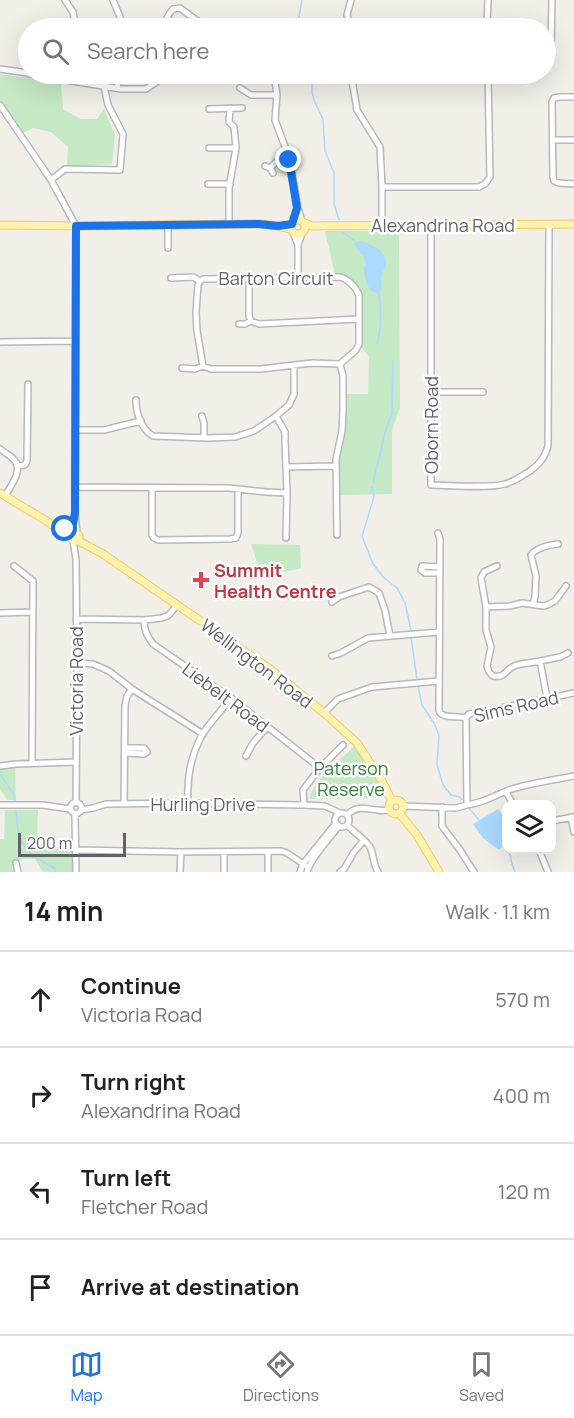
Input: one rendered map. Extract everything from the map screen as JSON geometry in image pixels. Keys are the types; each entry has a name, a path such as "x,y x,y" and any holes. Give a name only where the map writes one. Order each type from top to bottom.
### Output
{"main road":[{"path":"298,220 305,228 297,234 292,227 298,220"},
{"name":"Alexandrina Road","path":"302,222 312,226 574,224"},
{"path":"0,225 230,224 292,227"},
{"name":"Alexandrina Road","path":"302,232 312,226"},
{"name":"Wellington Road","path":"2,495 76,537 270,669 357,743 392,801"},
{"name":"Wellington Road","path":"45,520 65,529 71,528 76,537"},
{"path":"401,810 393,813 389,804 392,801 400,801 401,810 439,872"}],"street":[{"path":"65,0 71,7 74,18"},
{"path":"113,0 120,18"},
{"path":"347,18 351,0"},
{"path":"488,0 488,18"},
{"path":"552,0 552,18"},
{"path":"167,18 173,9 180,8 194,18"},
{"path":"0,69 18,71"},
{"path":"96,84 117,88 146,89 154,84"},
{"path":"117,88 118,84"},
{"path":"275,84 275,120 289,160 297,208 302,222"},
{"path":"353,84 357,110 381,147 382,225"},
{"path":"382,187 487,186 490,177 488,84"},
{"path":"51,180 65,169 120,170 123,134 108,105 104,86"},
{"path":"239,87 251,95 277,95"},
{"path":"574,97 554,98 552,102 552,177 559,183 574,184"},
{"path":"0,105 51,180 76,226"},
{"path":"230,108 229,122 234,127 236,148 230,184 230,224"},
{"path":"209,109 242,108"},
{"path":"553,140 574,140"},
{"path":"209,148 236,148"},
{"path":"269,169 277,162 289,160"},
{"path":"208,184 230,184"},
{"path":"297,208 292,227 298,245"},
{"name":"Oborn Road","path":"431,225 431,485 496,486 524,475 540,463 548,446 549,224"},
{"path":"168,225 168,248"},
{"name":"Victoria Road","path":"75,802 76,226"},
{"path":"298,277 298,245 302,232"},
{"path":"171,278 193,277 200,281"},
{"name":"Barton Circuit","path":"203,366 196,312 198,285 206,278 343,277 358,293 360,340 349,358 340,364"},
{"path":"249,278 251,321"},
{"path":"239,324 251,321 259,324 359,319"},
{"path":"0,342 75,341"},
{"path":"182,368 195,369 203,366 211,369 261,369 312,363 340,364 343,376 342,431 336,466 337,535"},
{"path":"136,400 141,421 153,436 204,438 242,435 254,431 289,405 294,394 294,366"},
{"path":"18,466 25,465 27,461 28,384"},
{"path":"430,392 483,392"},
{"path":"276,416 285,432 286,538"},
{"path":"202,417 204,438"},
{"path":"75,430 104,430 141,421"},
{"path":"0,449 18,466 17,473 2,495"},
{"path":"286,467 336,466"},
{"path":"76,487 229,488 287,493"},
{"path":"152,488 152,535 158,540 236,538 238,490"},
{"path":"438,533 440,539 440,713 445,717 466,718"},
{"path":"532,604 537,576 531,555 536,550 558,544"},
{"path":"14,566 33,581 32,763"},
{"path":"497,566 482,574 486,630 491,647 487,666 490,674 498,677 513,667 560,657 568,653"},
{"path":"486,607 522,603 543,606 551,604 566,586"},
{"path":"332,602 339,597 369,587 379,594 390,636"},
{"path":"76,620 162,618 169,615 177,605"},
{"path":"0,613 33,612"},
{"name":"Liebelt Road","path":"144,620 146,634 153,644 231,698 320,768"},
{"path":"332,656 341,654 368,638 439,632"},
{"path":"540,661 547,698"},
{"path":"77,663 93,664 109,671 132,689 203,734"},
{"path":"324,713 338,699 372,687 439,681"},
{"path":"124,804 126,700 132,689"},
{"name":"Sims Road","path":"467,805 466,718 469,714 574,693"},
{"path":"188,803 187,781 192,760 203,734 231,698"},
{"path":"246,756 253,743 267,727"},
{"path":"304,805 303,790 320,768 343,745"},
{"path":"0,765 76,762"},
{"path":"401,810 456,808 488,800 524,786 574,776"},
{"path":"506,792 511,800"},
{"path":"70,809 75,802 81,805 78,812 75,850 76,872"},
{"name":"Hurling Drive","path":"78,812 106,804 188,803 325,806 340,813"},
{"path":"0,805 43,805 70,809 72,813 78,812"},
{"path":"325,806 337,823 343,827 347,825"},
{"path":"348,814 353,809 365,807 390,810"},
{"path":"442,807 442,826 474,872"},
{"path":"300,872 330,836 337,823 336,815 344,812 348,814"},
{"path":"347,825 348,814"},
{"path":"556,820 573,817 574,832"},
{"path":"347,825 371,849 378,872"},
{"path":"340,872 364,840"},
{"path":"75,850 281,851 306,867"},
{"path":"180,872 181,852"},
{"path":"224,852 224,872"},
{"path":"268,852 268,872"},
{"path":"541,854 548,872"},
{"path":"16,863 18,872"}],"green space":[{"path":"0,74 18,77 18,84 61,84 63,109 81,119 97,119 104,109 115,135 112,164 67,166 68,147 51,132 33,128 21,134 0,103"},
{"path":"325,231 399,231 400,408 392,430 392,494 338,495 345,394 368,394 369,357 361,347 361,292 346,276 335,274"},
{"path":"251,544 300,545 301,568 280,573 258,565"},
{"name":"Paterson Reserve","path":"355,746 388,798 310,799 321,778"},
{"path":"15,767 16,800 7,800 0,789 0,769"},
{"path":"5,810 38,810 37,840 43,848 72,849 74,872 43,872 35,859 22,859 13,864 12,869 15,872 0,872 0,839 4,839"}],"water":[{"path":"359,241 377,248 386,259 381,277 381,289 376,293 371,291 366,280 363,254 355,246 355,243"},
{"path":"498,809 502,815 502,847 499,850 483,838 473,824"}],"waterway":[{"path":"299,18 302,0"},
{"path":"312,84 314,100 323,119 325,151 334,173 334,204 339,220"},
{"path":"343,232 356,242"},
{"path":"377,344 380,318 378,292"},
{"path":"373,483 386,429 392,414 393,360"},
{"path":"372,486 374,497 362,536 373,564 384,578 397,588 405,603 411,631"},
{"path":"411,637 417,680"},
{"path":"418,686 422,705 439,735 437,765 443,785 451,795 460,797 462,800"},
{"path":"0,774 14,795 15,802"},
{"path":"468,807 479,820"},
{"path":"16,811 19,839 33,856 54,868 56,872"},
{"path":"509,854 515,872"}],"place":[{"name":"Summit Health Centre","path":"201,580"}],"route":[{"path":"65,529 73,526 75,513 76,226 259,224 278,226 292,224 297,208 289,160"}]}
